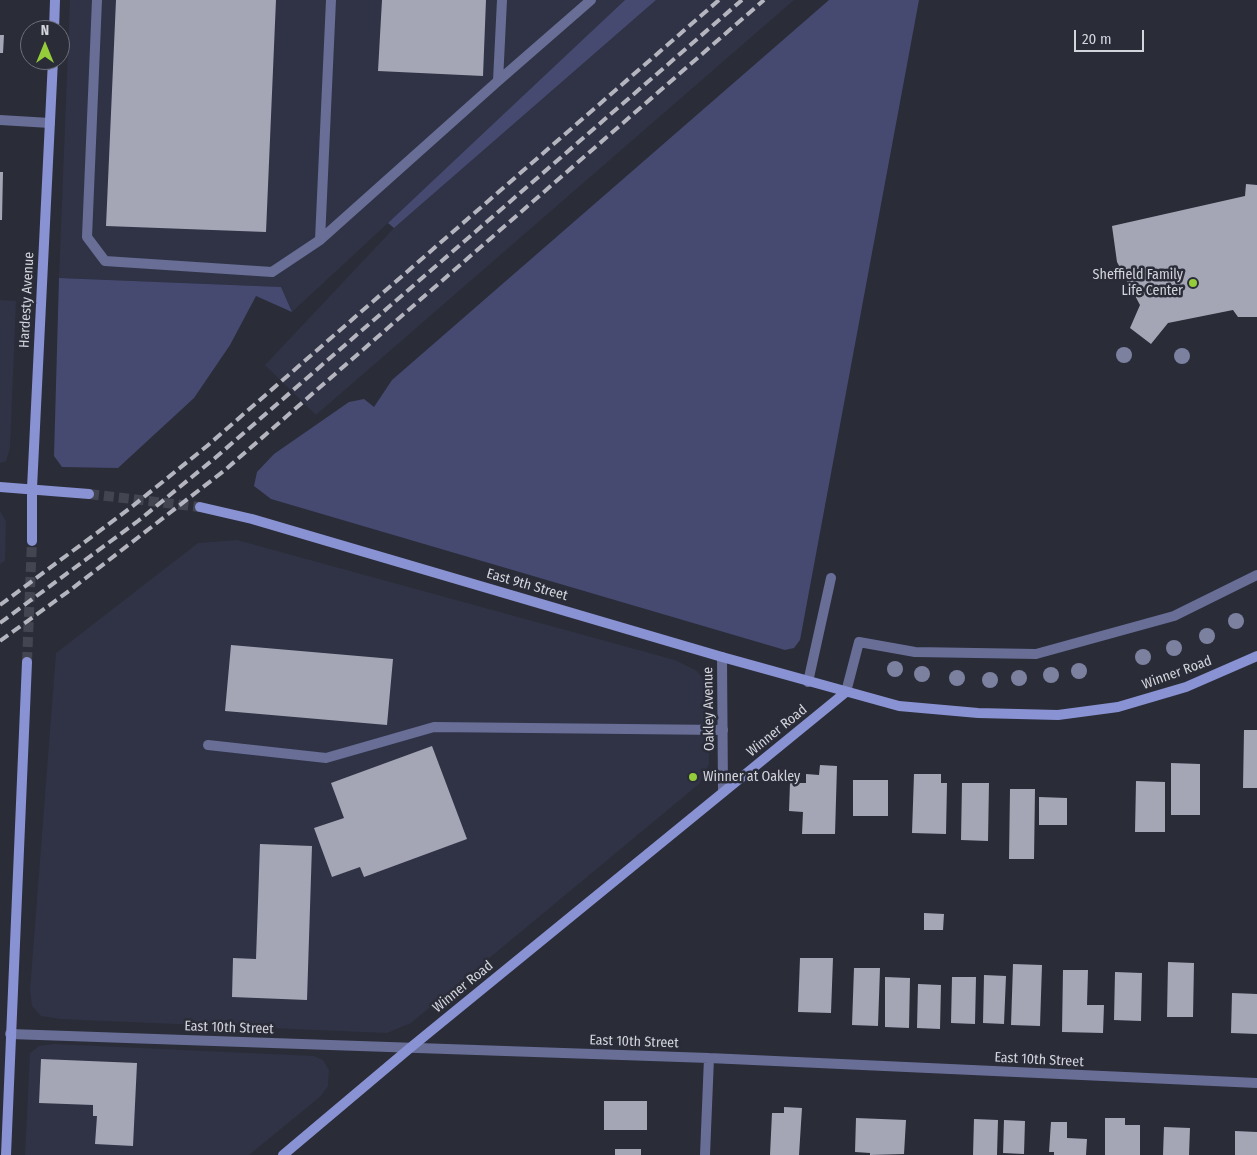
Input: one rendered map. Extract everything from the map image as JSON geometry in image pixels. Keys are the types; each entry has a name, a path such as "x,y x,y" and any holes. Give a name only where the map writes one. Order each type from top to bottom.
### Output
{"main road":[{"path":"54,20 55,0"},
{"name":"Hardesty Avenue","path":"32,541 32,488 52,70"},
{"path":"0,487 32,488 89,494"},
{"name":"East 9th Street","path":"200,507 252,519 846,692"},
{"name":"Winner Road","path":"283,1155 410,1048 846,692 899,706 978,713 1058,715 1118,707 1186,687 1257,656"},
{"path":"6,1155 3,1144 10,1034 27,662"}],"street":[{"path":"97,0 87,237 105,261 272,272 320,240 498,80 591,0"},
{"path":"320,240 331,0"},
{"path":"498,80 502,0"},
{"path":"0,120 50,122"},
{"path":"846,692 859,642 915,652 1036,654 1174,616 1257,575"},
{"path":"808,682 831,578"},
{"name":"Oakley Avenue","path":"722,657 723,792"},
{"path":"208,745 326,758 434,727 723,730"},
{"name":"East 10th Street","path":"10,1034 708,1058 1257,1083"},
{"path":"705,1155 708,1058"}],"shaded area":[{"path":"70,0 625,0 497,122 292,312 281,287 59,278 67,70 70,70"},
{"path":"625,0 656,0 394,228 388,223"},
{"path":"656,0 794,0 316,415 265,365 394,228"},
{"path":"829,0 919,0 800,640 794,648 785,650 271,499 254,486 257,472 274,454 349,402 364,399 374,407 392,380"},
{"path":"59,278 281,287 292,312 256,296 230,345 194,398 118,468 62,467 54,456"},
{"path":"0,300 16,301 10,448 6,461 0,463"},
{"path":"0,511 6,521 5,561 0,564"},
{"path":"237,540 675,660 697,671 709,687 709,764 699,784 411,1023 387,1033 60,1019 41,1016 32,1006 30,990 56,653 198,543"},
{"path":"54,1044 314,1056 323,1060 329,1070 328,1086 321,1096 249,1155 25,1155 30,1053 39,1046"}],"building":[{"path":"116,0 276,0 266,232 106,226"},
{"path":"382,0 486,0 483,76 378,71"},
{"path":"0,35 4,35 3,53 0,53"},
{"path":"0,172 3,172 2,220 0,220"},
{"name":"Sheffield Family Life Center","path":"1246,184 1257,185 1257,317 1238,317 1233,310 1168,323 1151,344 1130,328 1140,305 1117,262 1112,226 1245,196"},
{"path":"231,645 393,659 387,725 225,711"},
{"path":"1244,730 1257,730 1257,788 1243,788"},
{"path":"432,746 467,839 364,877 360,867 332,877 314,828 344,818 331,783"},
{"path":"1171,763 1200,764 1200,815 1171,815"},
{"path":"820,765 837,766 835,834 802,834 803,812 789,811 790,783 806,783 806,774 819,775"},
{"path":"914,774 941,774 941,783 947,783 946,834 912,833"},
{"path":"853,780 888,780 888,816 853,816"},
{"path":"1136,781 1165,782 1165,832 1135,832"},
{"path":"962,783 989,783 988,841 961,840"},
{"path":"1010,789 1035,789 1034,859 1009,859"},
{"path":"1039,797 1067,798 1067,825 1039,825"},
{"path":"260,844 312,846 307,1000 232,997 233,958 256,959"},
{"path":"924,913 944,914 943,930 924,930"},
{"path":"800,958 833,958 831,1013 798,1012"},
{"path":"1168,962 1194,963 1193,1017 1167,1017"},
{"path":"1013,964 1042,965 1040,1026 1011,1025"},
{"path":"854,968 880,968 878,1026 852,1025"},
{"path":"1063,970 1088,970 1087,1005 1104,1005 1103,1033 1062,1032"},
{"path":"1115,972 1142,973 1141,1021 1114,1020"},
{"path":"984,975 1006,976 1004,1024 983,1023"},
{"path":"885,977 910,978 909,1028 885,1027"},
{"path":"952,977 976,977 975,1024 951,1023"},
{"path":"918,984 941,985 940,1029 917,1028"},
{"path":"1232,993 1257,994 1257,1034 1231,1033"},
{"path":"41,1059 137,1063 133,1146 95,1144 97,1116 93,1116 93,1105 39,1103"},
{"path":"604,1101 647,1101 647,1130 604,1130"},
{"path":"784,1107 802,1108 799,1155 770,1155 772,1113 784,1113"},
{"path":"856,1118 906,1120 904,1154 870,1155 870,1153 855,1152"},
{"path":"1105,1118 1125,1118 1125,1125 1140,1125 1140,1155 1105,1155"},
{"path":"974,1119 998,1120 997,1155 973,1155"},
{"path":"1004,1120 1025,1121 1024,1154 1003,1153"},
{"path":"1051,1122 1067,1122 1067,1138 1087,1139 1086,1155 1054,1155 1054,1152 1049,1152"},
{"path":"1164,1127 1190,1128 1189,1155 1163,1155"},
{"path":"1235,1131 1257,1132 1257,1155 1235,1155"},
{"path":"615,1149 641,1149 641,1155 615,1155"}],"tunnel":[{"path":"89,494 200,507"},
{"path":"27,662 32,541"}],"railway":[{"path":"0,605 129,509 207,446 719,0"},
{"path":"0,623 138,521 215,458 742,0"},
{"path":"0,641 69,591 225,470 764,0"}],"place":[{"name":"Sheffield Family Life Center","path":"1193,283"},
{"name":"Winner at Oakley","path":"693,777"}]}
